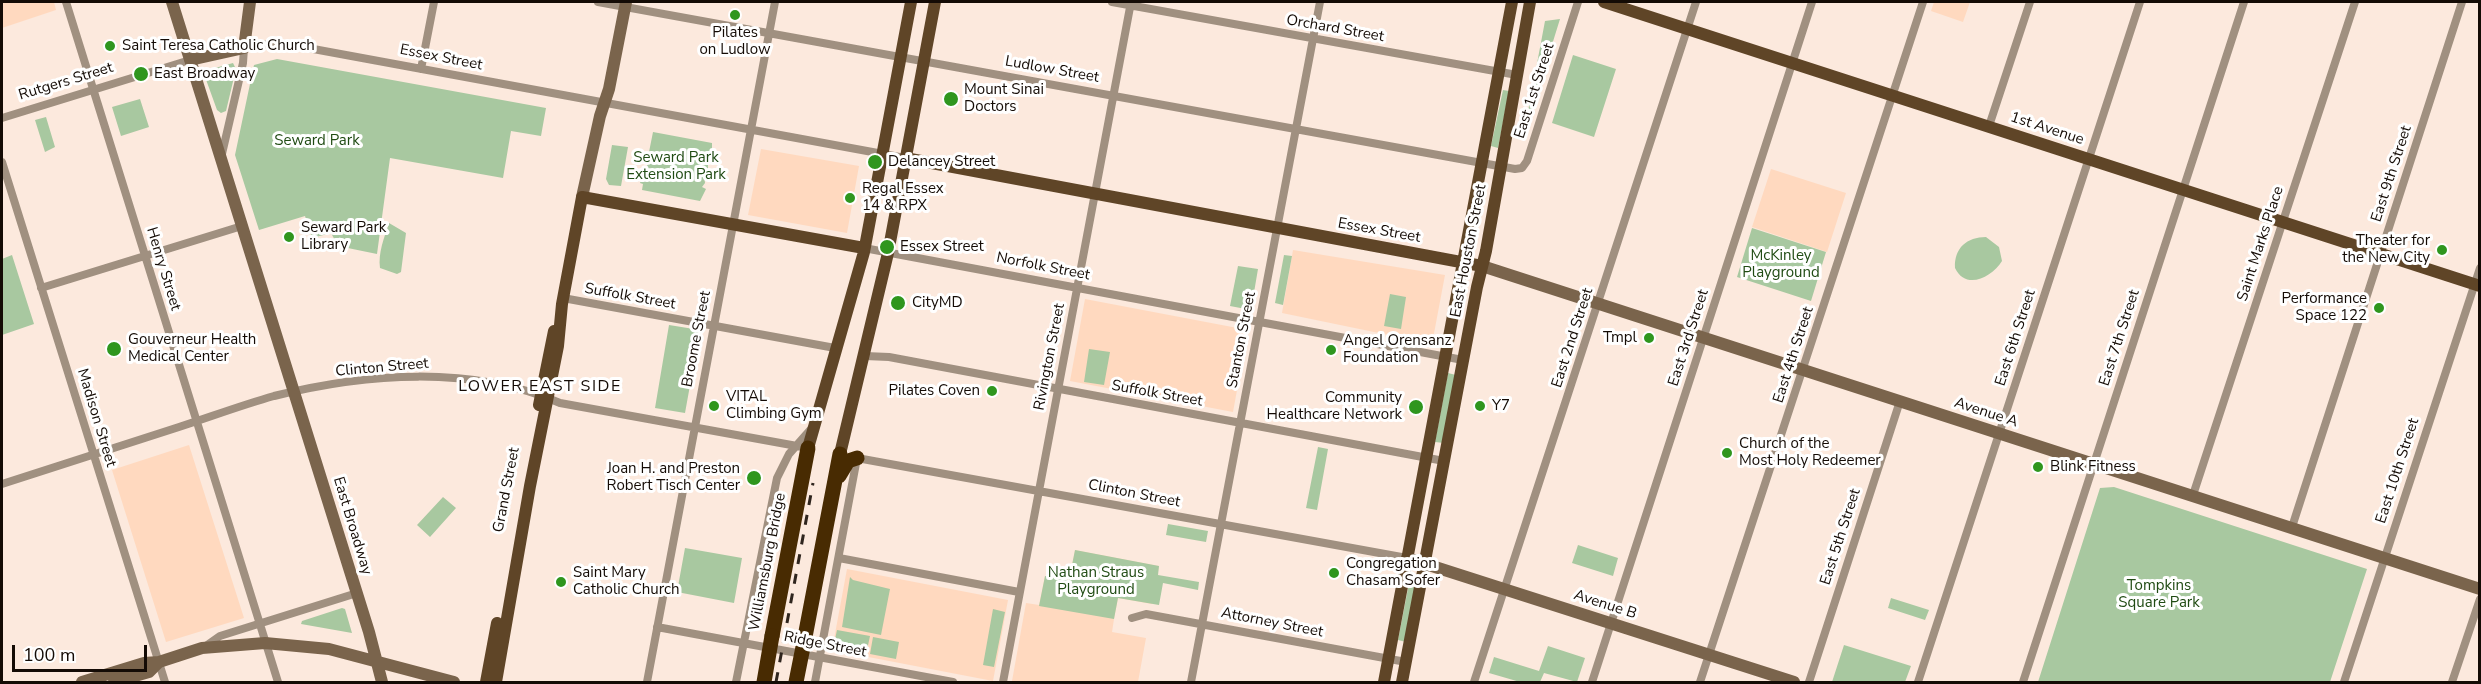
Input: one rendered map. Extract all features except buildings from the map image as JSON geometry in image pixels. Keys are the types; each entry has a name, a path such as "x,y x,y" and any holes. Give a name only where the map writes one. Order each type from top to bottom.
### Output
{"highway":[{"name":"Williamsburg Bridge","path":"764,682 801,447"},
{"path":"796,682 840,453"},
{"path":"836,481 848,462 857,458"}],"main road":[{"name":"East Broadway","path":"172,2 295,392 382,682"},
{"path":"244,48 250,2"},
{"path":"801,447 813,428 864,248 911,2"},
{"path":"840,453 866,356 888,253 935,2"},
{"name":"East Houston Street","path":"1384,682 1512,2"},
{"name":"East Houston Street","path":"1402,682 1501,167 1530,2"},
{"name":"1st Avenue","path":"1604,2 2477,285"},
{"name":"Grand Street","path":"486,682 544,397 558,346 562,301 582,196 603,103 609,89 625,4"},
{"name":"Rutgers Street","path":"190,60 244,48"},
{"name":"Essex Street","path":"905,158 1482,266"},
{"name":"Norfolk Street","path":"582,196 864,248"},
{"name":"Avenue A","path":"1482,266 2480,589"},
{"name":"Grand Street","path":"496,682 544,397"},
{"name":"Avenue B","path":"1407,558 1794,682"},
{"path":"82,682 202,648 265,643 313,646 454,682"},
{"path":"114,682 149,672 159,662"}],"street":[{"name":"Henry Street","path":"66,2 278,682"},
{"path":"421,69 434,2"},
{"name":"Ludlow Street","path":"598,2 625,4 769,33 1501,167"},
{"name":"Broome Street","path":"646,682 775,2"},
{"name":"Orchard Street","path":"1112,2 1131,3 1517,75"},
{"name":"Stanton Street","path":"1191,682 1320,2"},
{"name":"East 1st Street","path":"1501,167 1519,169 1527,161 1578,2"},
{"name":"East 2nd Street","path":"1474,682 1696,2"},
{"name":"East 3rd Street","path":"1592,682 1812,2"},
{"name":"East 4th Street","path":"1700,682 1923,2"},
{"path":"1989,126 2030,2"},
{"name":"East 6th Street","path":"1918,682 2140,2"},
{"name":"East 7th Street","path":"2023,682 2244,2"},
{"name":"Saint Marks Place","path":"2193,495 2355,2"},
{"name":"East 9th Street","path":"2292,527 2462,2"},
{"name":"Rivington Street","path":"1003,682 1131,3"},
{"name":"Essex Street","path":"244,48 269,44 297,46 905,158"},
{"path":"221,158 243,63 244,48"},
{"name":"Rutgers Street","path":"2,118 190,60"},
{"name":"Madison Street","path":"2,162 165,682"},
{"path":"41,288 242,226"},
{"name":"Norfolk Street","path":"864,248 1463,360"},
{"name":"East 10th Street","path":"2344,682 2477,285 2480,268"},
{"name":"Suffolk Street","path":"562,301 834,348"},
{"name":"Suffolk Street","path":"866,356 889,357 1444,461"},
{"name":"Clinton Street","path":"2,484 295,392 371,380 432,376 484,383 544,397 560,404 801,447"},
{"name":"East 5th Street","path":"1809,682 1900,401"},
{"path":"736,682 776,482 783,463 801,447"},
{"path":"815,682 857,458"},
{"name":"Clinton Street","path":"857,458 1407,558"},
{"path":"838,558 1019,592"},
{"path":"202,648 220,636 357,593"},
{"path":"2452,682 2480,599"},
{"name":"Attorney Street","path":"1132,618 1146,614 1406,662"},
{"name":"Ridge Street","path":"657,627 953,682"}],"shaded area":[{"path":"2,2 54,2 56,10 2,28"},
{"path":"1934,2 1970,2 1963,22 1931,11"},
{"path":"761,149 859,166 847,233 748,215"},
{"path":"1771,169 1846,193 1827,252 1752,227"},
{"path":"1293,250 1445,275 1432,344 1282,313"},
{"path":"1085,299 1248,330 1233,412 1070,381"},
{"path":"189,445 244,618 166,642 112,470"},
{"path":"1075,550 1159,566 1152,604 1118,598 1114,619 1112,632 1146,638 1138,682 1012,681 1026,603 1039,605 1045,576 1069,580"},
{"path":"847,569 1008,600 993,681 832,650"}],"green space":[{"path":"1560,19 1528,122 1526,122 1545,21"},
{"path":"1573,55 1616,69 1594,137 1552,123"},
{"name":"Seward Park","path":"277,59 546,108 541,136 511,131 503,178 390,158 377,254 338,246 331,233 312,238 305,216 259,230 235,155 254,65"},
{"path":"233,63 236,69 226,111 221,113 217,110 204,74 208,70"},
{"path":"1503,90 1509,91 1498,148 1491,146"},
{"path":"140,99 149,127 121,136 112,107"},
{"path":"46,117 55,147 45,152 35,120"},
{"name":"Seward Park Extension Park","path":"653,132 712,143 712,164 708,164 708,174 704,174 705,183 702,187 706,189 700,201 642,190 643,184 640,183 644,180 648,162 644,161 645,157 648,157"},
{"path":"612,145 628,147 621,186 609,185 606,179"},
{"path":"389,223 406,233 401,272 397,274 380,268 383,240"},
{"name":"McKinley Playground","path":"1752,228 1826,252 1811,301 1737,277"},
{"path":"1986,237 1999,247 2002,261 1986,276 1979,279 1966,279 1955,268 1959,249 1973,239"},
{"path":"12,255 34,324 2,335 2,259"},
{"path":"1284,255 1292,256 1283,305 1275,303"},
{"path":"1238,266 1258,269 1251,310 1230,306"},
{"path":"1390,294 1406,297 1401,329 1384,326"},
{"path":"669,325 700,330 685,413 655,408"},
{"path":"1089,349 1110,352 1104,385 1084,382"},
{"path":"1448,373 1456,375 1444,443 1435,442"},
{"path":"1318,447 1328,449 1317,510 1306,508"},
{"name":"Tompkins Square Park","path":"2114,487 2367,569 2330,682 2038,682 2100,488"},
{"path":"443,497 456,508 430,537 417,525"},
{"path":"1168,524 1208,531 1206,542 1166,535"},
{"path":"1578,545 1618,558 1613,576 1572,563"},
{"path":"685,548 742,558 734,603 677,592"},
{"name":"Nathan Straus Playground","path":"1075,550 1159,566 1158,575 1199,582 1198,590 1163,583 1159,605 1118,598 1114,619 1039,606 1045,576 1069,580"},
{"path":"850,577 853,580 890,589 881,635 842,627"},
{"path":"1410,578 1418,579 1406,642 1398,640"},
{"path":"1891,598 1929,610 1925,620 1888,608"},
{"path":"345,609 352,633 301,624 302,621"},
{"path":"993,609 1005,612 994,667 983,665"},
{"path":"837,630 870,636 867,650 834,644"},
{"path":"873,637 899,642 896,659 870,654"},
{"path":"1844,645 1911,666 1905,682 1832,682"},
{"path":"1548,646 1585,658 1577,682 1544,673 1540,682 1520,682 1489,673 1494,657 1539,671"}],"railway":[{"path":"776,682 813,483"}],"place":[{"name":"Pilates on Ludlow","path":"735,15"},
{"name":"Saint Teresa Catholic Church","path":"110,46"},
{"name":"East Broadway","path":"141,74"},
{"name":"Mount Sinai Doctors","path":"951,99"},
{"name":"Delancey Street","path":"875,162"},
{"name":"Regal Essex 14 & RPX","path":"850,198"},
{"name":"Seward Park Library","path":"289,237"},
{"name":"Essex Street","path":"887,247"},
{"name":"Theater for the New City","path":"2442,250"},
{"name":"CityMD","path":"898,303"},
{"name":"Performance Space 122","path":"2379,308"},
{"name":"Tmpl","path":"1649,338"},
{"name":"Gouverneur Health Medical Center","path":"114,349"},
{"name":"Angel Orensanz Foundation","path":"1331,350"},
{"name":"Pilates Coven","path":"992,391"},
{"name":"VITAL Climbing Gym","path":"714,406"},
{"name":"Y7","path":"1480,406"},
{"name":"Community Healthcare Network","path":"1416,407"},
{"name":"Church of the Most Holy Redeemer","path":"1727,453"},
{"name":"Blink Fitness","path":"2038,467"},
{"name":"Joan H. and Preston Robert Tisch Center","path":"754,478"},
{"name":"Congregation Chasam Sofer","path":"1334,573"},
{"name":"Saint Mary Catholic Church","path":"561,582"}],"district":[{"name":"LOWER EAST SIDE","path":"540,387"}]}
